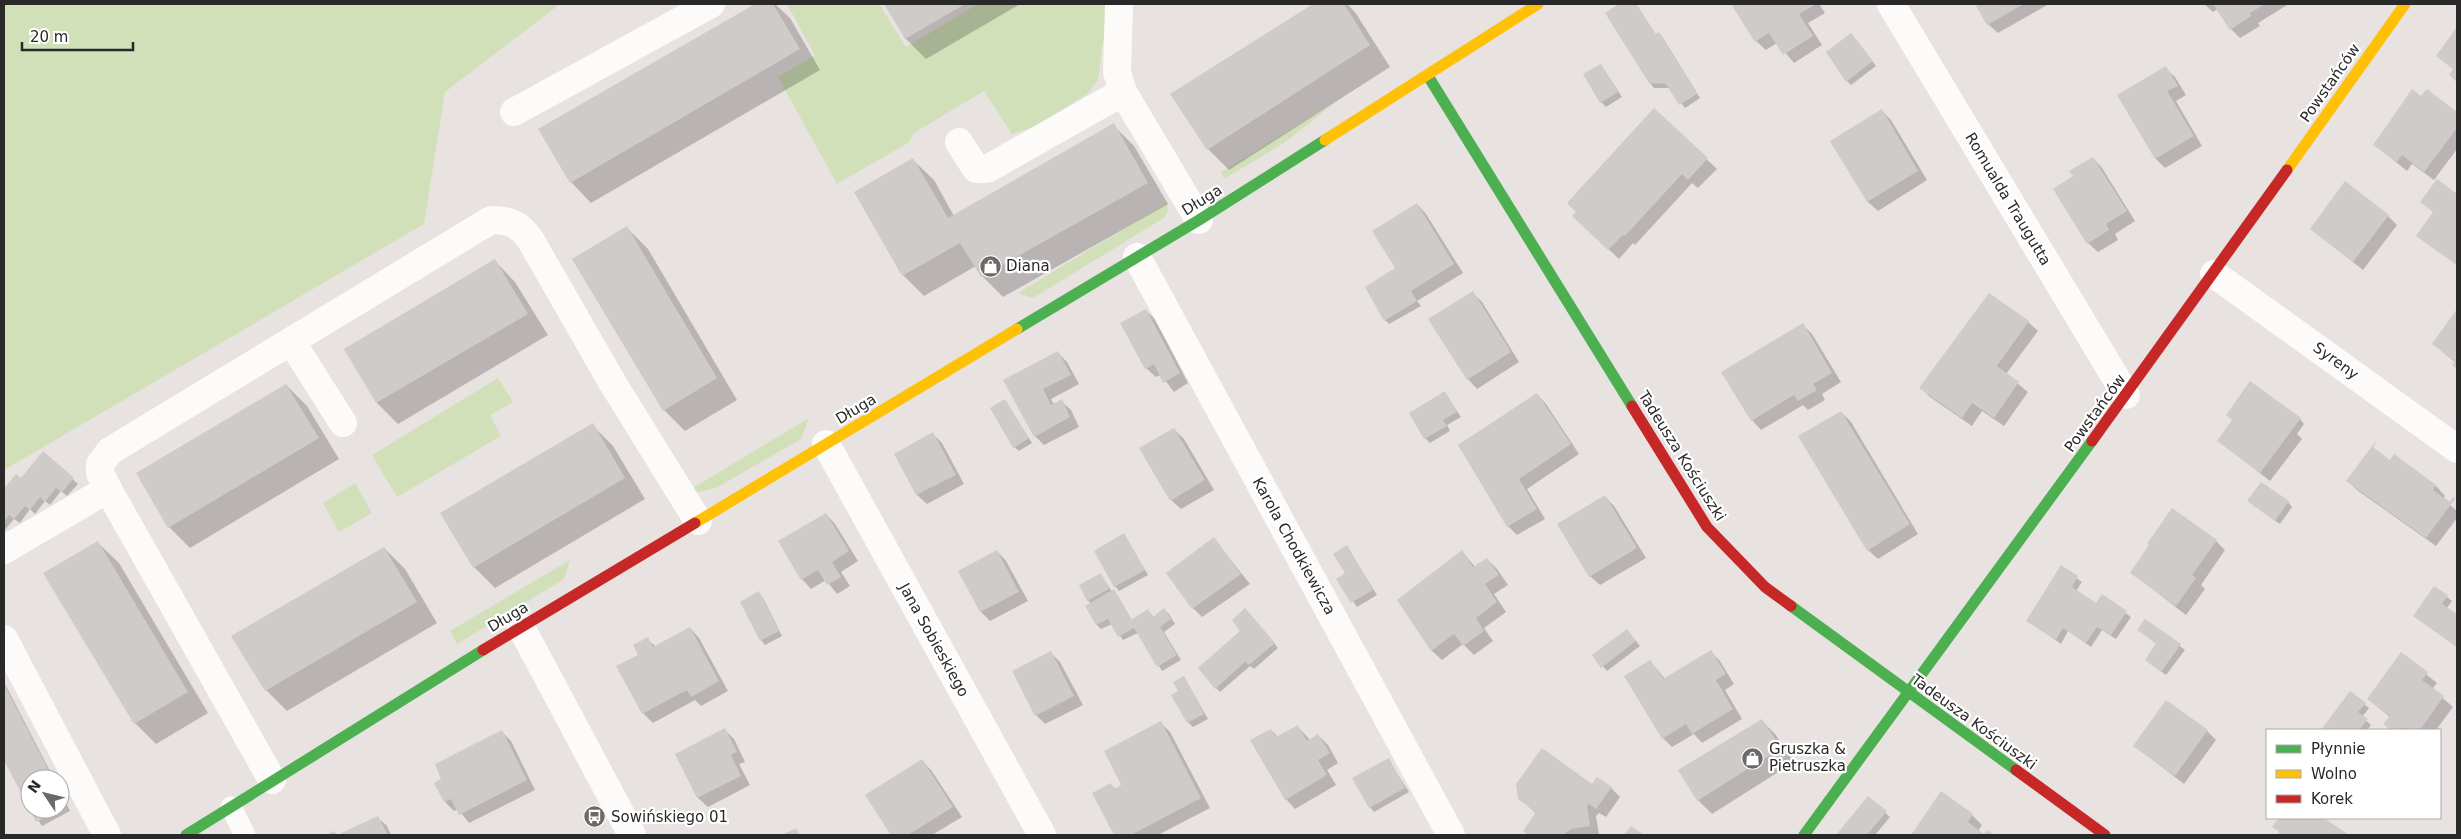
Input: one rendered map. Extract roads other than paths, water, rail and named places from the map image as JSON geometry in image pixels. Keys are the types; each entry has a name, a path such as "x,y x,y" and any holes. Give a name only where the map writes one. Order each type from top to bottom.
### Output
{"street":[{"path":"514,112 711,4"},
{"path":"1119,4 1117,72 1123,92 1199,220"},
{"name":"Długa","path":"186,835 521,627 1199,220 1428,76 1538,4"},
{"name":"Romualda Traugutta","path":"1890,4 2126,395"},
{"name":"Powstańców","path":"1804,835 2214,274 2405,4"},
{"name":"Tadeusza Kościuszki","path":"1428,76 1707,527 1765,587 2105,835"},
{"path":"959,142 976,169 987,169 1123,92"},
{"path":"272,780 100,474 100,464 110,451 491,220 507,220 521,227 530,239 612,382 698,521"},
{"name":"Karola Chodkiewicza","path":"1137,257 1451,835"},
{"name":"Syreny","path":"2214,274 2457,449"},
{"path":"291,341 343,423"},
{"name":"Jana Sobieskiego","path":"826,444 1042,835"},
{"path":"4,550 108,489"},
{"path":"521,627 632,835"},
{"path":"4,639 107,835"}],"lane":[{"path":"231,806 245,835"}],"place":[{"name":"Diana","path":"990,266"},
{"name":"Gruszka & Pietruszka","path":"1753,758"},
{"name":"Sowińskiego 01","path":"595,817"}]}
